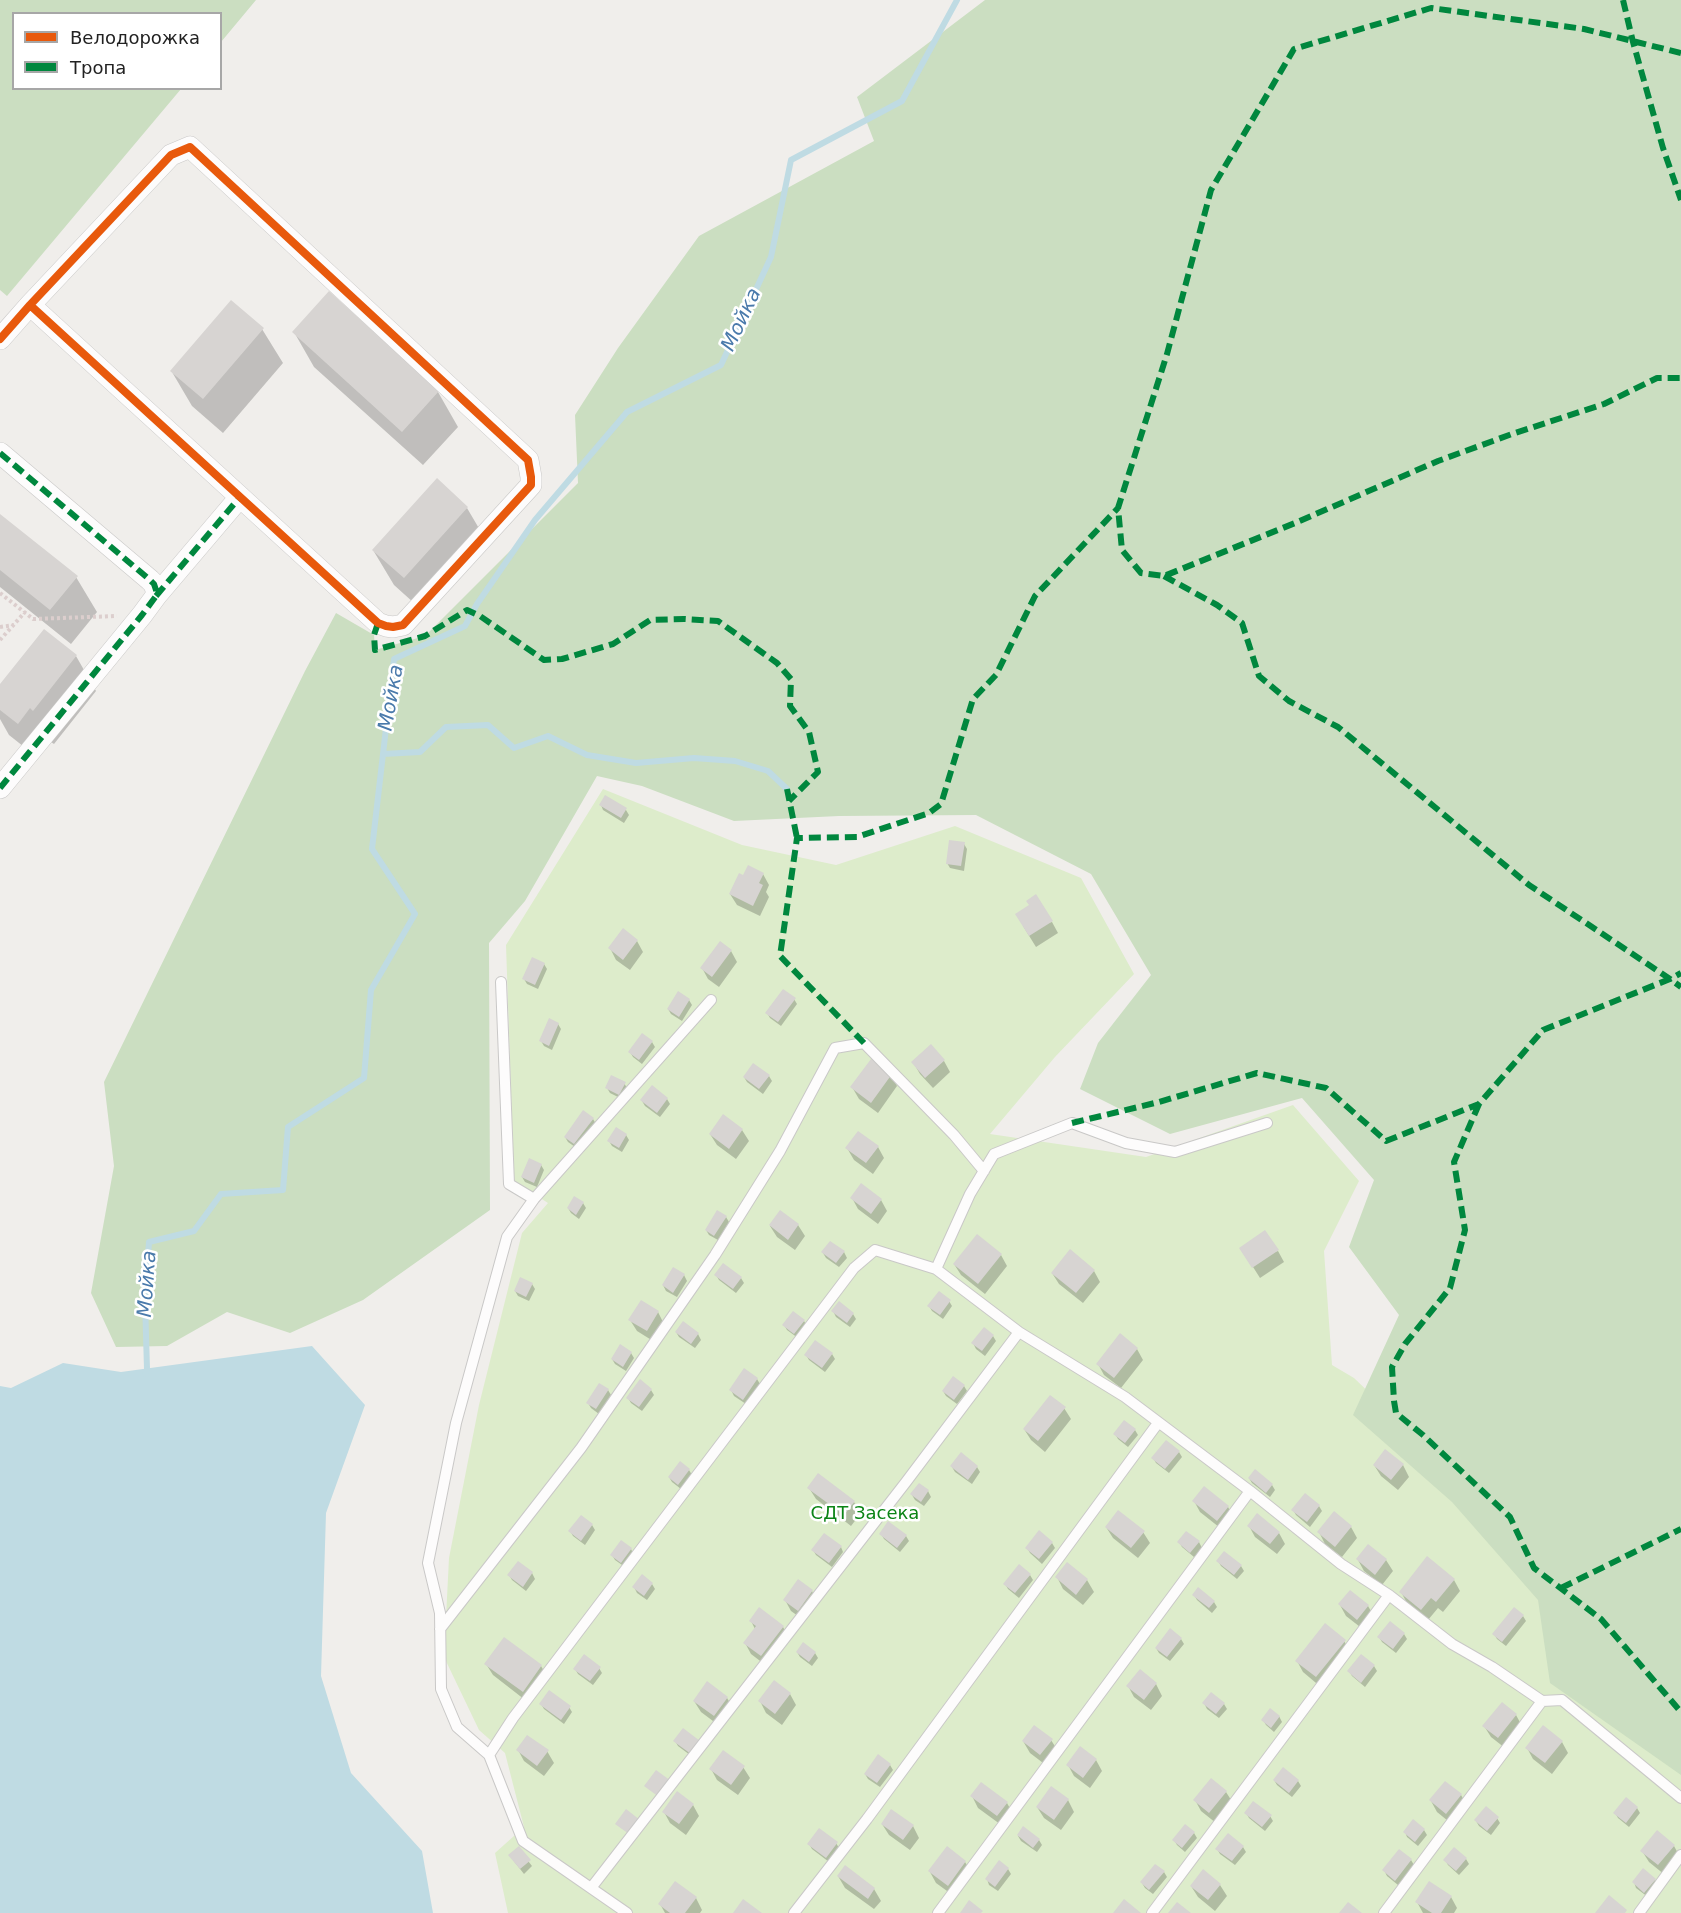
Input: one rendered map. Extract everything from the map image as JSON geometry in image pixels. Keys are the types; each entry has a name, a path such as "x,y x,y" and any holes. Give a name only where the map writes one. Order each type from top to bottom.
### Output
{"street":[{"path":"0,339 30,305 171,155 190,147 528,460 531,484 403,626 393,627 378,623 30,305"},
{"path":"0,453 150,580 154,584 156,596"},
{"path":"1,785 240,497"}],"lane":[{"path":"501,982 509,1184 534,1199"},
{"path":"627,1913 523,1841 489,1755 457,1727 441,1689 440,1613 428,1563 456,1424 507,1237 534,1199 711,1000"},
{"path":"440,1629 581,1448 715,1255 780,1151 835,1048 864,1043 954,1135 984,1171"},
{"path":"936,1269 970,1194 994,1154 1072,1123 1126,1143 1175,1152 1267,1123"},
{"path":"489,1755 513,1718 854,1269 875,1250 936,1269 1018,1332 1125,1397 1250,1491 1341,1564 1389,1595 1452,1644 1492,1666 1542,1701 1562,1700 1681,1798"},
{"path":"591,1888 906,1482 1018,1332"},
{"path":"794,1913 867,1819 1158,1423"},
{"path":"938,1913 1250,1491"},
{"path":"1152,1913 1389,1595"},
{"path":"1384,1913 1542,1701"},
{"path":"1639,1913 1681,1855"}],"path":[{"path":"0,593 33,619 142,615"},
{"path":"0,640 25,612"},
{"path":"0,627 14,625"}],"green space":[{"path":"0,0 256,0 222,41 222,12 12,12 12,90 180,90 7,296 0,290"},
{"path":"985,0 1681,0 1681,1775 1550,1683 1538,1600 1452,1502 1353,1415 1399,1315 1349,1247 1374,1180 1302,1098 1170,1134 1080,1089 1098,1043 1151,975 1091,874 976,815 839,816 734,821 642,786 597,776 525,901 489,943 490,1210 363,1300 290,1333 227,1312 167,1346 116,1347 91,1293 114,1166 104,1082 305,671 336,613 374,635 375,650 425,636 578,483 575,415 618,348 699,236 874,141 857,97"},
{"name":"СДТ Засека","path":"603,789 742,845 836,865 955,826 1081,878 1134,974 1055,1057 990,1134 1146,1157 1293,1105 1359,1181 1324,1251 1332,1365 1354,1378 1552,1568 1681,1763 1681,1913 508,1913 495,1853 524,1827 505,1753 479,1730 444,1657 449,1558 479,1405 522,1233 548,1203 514,1181 506,945"}],"water":[{"path":"312,1346 365,1405 326,1513 321,1676 351,1773 422,1851 433,1913 0,1913 0,1386 11,1388 63,1363 121,1372"}],"building":[{"path":"329,291 439,391 402,432 292,332"},
{"path":"231,300 264,328 203,399 170,371"},
{"path":"437,478 468,507 404,578 372,550"},
{"path":"0,514 78,576 50,610 0,570"},
{"path":"44,629 77,655 33,711 30,708 18,724 0,710 0,684"},
{"path":"605,795 627,808 621,818 599,805"},
{"path":"949,840 965,842 961,866 946,864"},
{"path":"748,865 764,873 759,883 763,885 753,906 729,894 739,873 743,875"},
{"path":"1036,894 1053,921 1029,936 1015,914 1029,905 1026,901"},
{"path":"623,928 638,940 623,960 608,948"},
{"path":"720,941 732,950 712,977 700,968"},
{"path":"532,957 545,963 535,985 522,979"},
{"path":"783,989 796,998 778,1022 765,1013"},
{"path":"678,991 690,999 679,1017 667,1009"},
{"path":"549,1018 559,1023 549,1046 539,1041"},
{"path":"642,1033 653,1041 639,1060 628,1052"},
{"path":"931,1044 945,1060 925,1078 911,1062"},
{"path":"871,1059 892,1074 871,1103 850,1087"},
{"path":"753,1063 770,1075 759,1089 743,1077"},
{"path":"611,1075 626,1082 619,1095 605,1088"},
{"path":"652,1085 668,1098 657,1113 640,1100"},
{"path":"583,1110 594,1118 574,1144 564,1137"},
{"path":"723,1114 743,1129 729,1149 709,1134"},
{"path":"616,1127 627,1134 619,1148 607,1141"},
{"path":"858,1131 879,1146 866,1163 845,1148"},
{"path":"529,1158 542,1164 534,1183 521,1177"},
{"path":"861,1183 882,1199 871,1214 850,1198"},
{"path":"574,1196 584,1202 576,1215 567,1208"},
{"path":"717,1210 727,1216 714,1236 705,1230"},
{"path":"780,1210 799,1224 788,1240 769,1225"},
{"path":"1265,1230 1279,1250 1252,1268 1239,1248"},
{"path":"977,1234 1002,1254 978,1284 953,1264"},
{"path":"830,1241 845,1251 836,1263 821,1252"},
{"path":"1070,1249 1095,1270 1076,1293 1051,1273"},
{"path":"723,1263 742,1277 733,1289 714,1275"},
{"path":"673,1267 685,1274 673,1293 662,1285"},
{"path":"520,1277 533,1283 526,1297 514,1291"},
{"path":"939,1291 951,1300 940,1315 927,1306"},
{"path":"641,1300 659,1311 647,1331 628,1320"},
{"path":"839,1301 854,1313 847,1323 831,1311"},
{"path":"793,1311 805,1320 794,1334 782,1325"},
{"path":"683,1321 699,1333 691,1344 675,1332"},
{"path":"984,1327 994,1335 982,1351 971,1343"},
{"path":"1120,1333 1138,1348 1114,1378 1096,1364"},
{"path":"815,1340 833,1353 822,1368 804,1355"},
{"path":"620,1344 632,1352 623,1367 611,1359"},
{"path":"744,1368 758,1378 743,1400 729,1390"},
{"path":"953,1376 965,1385 954,1400 942,1391"},
{"path":"640,1379 652,1389 639,1407 626,1398"},
{"path":"599,1383 609,1389 596,1409 586,1403"},
{"path":"1050,1395 1066,1407 1038,1441 1023,1429"},
{"path":"1124,1420 1136,1429 1125,1443 1113,1434"},
{"path":"1166,1440 1180,1451 1165,1469 1151,1458"},
{"path":"1385,1449 1404,1464 1391,1480 1373,1465"},
{"path":"961,1452 978,1466 968,1480 950,1466"},
{"path":"680,1461 690,1469 678,1485 668,1477"},
{"path":"1255,1469 1273,1484 1266,1493 1248,1478"},
{"path":"818,1473 855,1501 844,1515 807,1488"},
{"path":"919,1483 929,1490 921,1502 910,1494"},
{"path":"1204,1486 1229,1506 1217,1521 1192,1501"},
{"path":"1305,1493 1320,1505 1307,1522 1291,1510"},
{"path":"1118,1510 1145,1531 1131,1548 1105,1527"},
{"path":"1334,1511 1352,1526 1335,1547 1317,1532"},
{"path":"1257,1513 1280,1532 1270,1544 1247,1526"},
{"path":"581,1515 593,1524 581,1541 568,1531"},
{"path":"888,1521 907,1535 897,1548 879,1534"},
{"path":"1039,1530 1053,1542 1039,1559 1025,1548"},
{"path":"1186,1531 1200,1541 1190,1553 1177,1542"},
{"path":"824,1533 842,1546 829,1563 811,1550"},
{"path":"621,1540 632,1548 621,1563 610,1555"},
{"path":"1368,1544 1387,1559 1375,1575 1356,1559"},
{"path":"1224,1551 1242,1565 1234,1575 1216,1561"},
{"path":"1427,1556 1455,1579 1436,1602 1431,1598 1421,1610 1399,1592"},
{"path":"518,1561 533,1572 523,1587 507,1575"},
{"path":"1067,1562 1088,1579 1076,1595 1055,1577"},
{"path":"1019,1564 1031,1574 1015,1593 1003,1584"},
{"path":"642,1574 653,1583 644,1596 632,1587"},
{"path":"798,1579 813,1590 798,1611 783,1600"},
{"path":"1198,1587 1215,1601 1209,1608 1192,1595"},
{"path":"1350,1590 1369,1605 1357,1620 1338,1604"},
{"path":"759,1607 784,1626 761,1656 743,1643 756,1626 749,1621"},
{"path":"1514,1607 1524,1615 1502,1642 1492,1634"},
{"path":"1390,1621 1405,1633 1393,1649 1377,1637"},
{"path":"1325,1623 1346,1640 1316,1677 1295,1661"},
{"path":"1170,1628 1182,1638 1167,1657 1155,1648"},
{"path":"504,1637 542,1665 523,1692 484,1664"},
{"path":"803,1642 816,1652 809,1662 796,1652"},
{"path":"584,1654 601,1667 590,1681 573,1669"},
{"path":"1361,1654 1375,1665 1361,1683 1347,1671"},
{"path":"1140,1669 1157,1683 1144,1700 1126,1686"},
{"path":"774,1680 791,1693 775,1714 758,1701"},
{"path":"707,1681 728,1697 714,1716 693,1701"},
{"path":"549,1690 571,1706 561,1720 539,1704"},
{"path":"1211,1692 1225,1703 1216,1714 1202,1703"},
{"path":"1502,1702 1517,1714 1498,1738 1482,1726"},
{"path":"1270,1708 1280,1716 1271,1728 1261,1720"},
{"path":"1034,1725 1053,1739 1040,1755 1022,1741"},
{"path":"1543,1725 1563,1741 1545,1763 1525,1748"},
{"path":"683,1728 700,1741 691,1754 673,1741"},
{"path":"527,1735 549,1750 537,1766 516,1750"},
{"path":"1080,1746 1097,1759 1083,1778 1066,1765"},
{"path":"723,1750 745,1766 731,1785 709,1769"},
{"path":"878,1754 891,1764 877,1783 864,1774"},
{"path":"1283,1767 1299,1780 1289,1793 1273,1780"},
{"path":"656,1770 671,1781 659,1797 644,1786"},
{"path":"1211,1778 1227,1791 1209,1813 1193,1800"},
{"path":"1445,1781 1462,1794 1446,1814 1429,1800"},
{"path":"981,1782 1008,1802 997,1816 970,1796"},
{"path":"1051,1786 1069,1799 1054,1820 1036,1807"},
{"path":"677,1791 694,1804 679,1824 662,1812"},
{"path":"1626,1797 1638,1807 1626,1823 1613,1813"},
{"path":"1253,1801 1272,1815 1262,1827 1244,1813"},
{"path":"1486,1806 1499,1817 1487,1831 1474,1820"},
{"path":"626,1809 640,1820 629,1834 615,1824"},
{"path":"891,1809 914,1825 903,1840 881,1824"},
{"path":"1413,1819 1425,1829 1415,1842 1403,1832"},
{"path":"1185,1824 1195,1832 1182,1848 1172,1840"},
{"path":"1023,1826 1040,1839 1033,1848 1017,1835"},
{"path":"819,1828 838,1842 826,1858 807,1844"},
{"path":"1657,1830 1675,1845 1658,1865 1640,1851"},
{"path":"1228,1833 1244,1846 1232,1861 1215,1849"},
{"path":"519,1846 531,1860 520,1869 508,1855"},
{"path":"947,1846 966,1861 948,1886 928,1871"},
{"path":"1454,1847 1467,1858 1456,1871 1443,1860"},
{"path":"1399,1849 1412,1859 1395,1881 1382,1870"},
{"path":"999,1860 1009,1868 995,1887 985,1879"},
{"path":"1155,1864 1165,1871 1149,1890 1140,1882"},
{"path":"845,1865 875,1888 868,1899 837,1876"},
{"path":"1643,1868 1656,1879 1644,1893 1632,1882"},
{"path":"1203,1869 1221,1884 1208,1900 1190,1886"},
{"path":"675,1881 697,1897 685,1913 670,1913 658,1904"},
{"path":"1429,1881 1452,1896 1441,1913 1432,1913 1415,1902"},
{"path":"1609,1895 1627,1910 1625,1913 1595,1913"},
{"path":"743,1899 762,1913 733,1913"},
{"path":"1124,1899 1141,1913 1113,1913"},
{"path":"969,1900 983,1911 981,1913 960,1913"},
{"path":"1177,1902 1191,1913 1168,1913"},
{"path":"1348,1902 1362,1913 1339,1913"}],"waterway":[{"name":"Мойка","path":"145,1374 147,1369 145,1300 149,1242 194,1231 221,1194 283,1190 288,1127 364,1078 371,990 415,914 372,849 394,659 465,626 477,604 535,520 627,412 721,365 771,257 791,160 902,101 957,0"},
{"path":"383,754 420,752 446,727 488,725 514,748 548,736 587,755 636,763 694,758 735,761 768,771 787,789"}],"marked path":[{"path":"1623,0 1663,148 1681,200"},
{"path":"1681,53 1584,29 1431,8 1294,49 1211,190 1167,354 1118,508 1122,550 1141,573 1164,576 1295,523 1438,461 1604,404 1657,378 1681,378"},
{"path":"0,453 150,580 156,590 156,596 142,615 0,788"},
{"path":"156,596 240,497"},
{"path":"864,1043 780,956 797,838 857,837 929,813 941,804 973,699 996,675 1035,596 1118,508"},
{"path":"1164,576 1217,605 1242,623 1259,676 1289,701 1338,727 1529,885 1670,979 1681,973"},
{"path":"378,623 374,635 375,650 425,636 467,610 480,616 544,660 562,659 613,644 650,620 718,621 777,663 791,679 790,706 809,732 818,772 789,801"},
{"path":"787,789 797,838"},
{"path":"1072,1123 1159,1102 1257,1073 1326,1088 1386,1141 1479,1104 1543,1030 1670,979 1681,987"},
{"path":"1479,1104 1454,1162 1465,1230 1450,1288 1405,1344 1392,1367 1396,1413 1423,1435 1510,1517 1534,1568 1601,1619 1681,1712"},
{"path":"1561,1588 1681,1529"}],"cycle path":[{"path":"0,339 30,305 378,623 386,626 403,625 531,485 528,460 190,147 171,155 30,305"}]}
